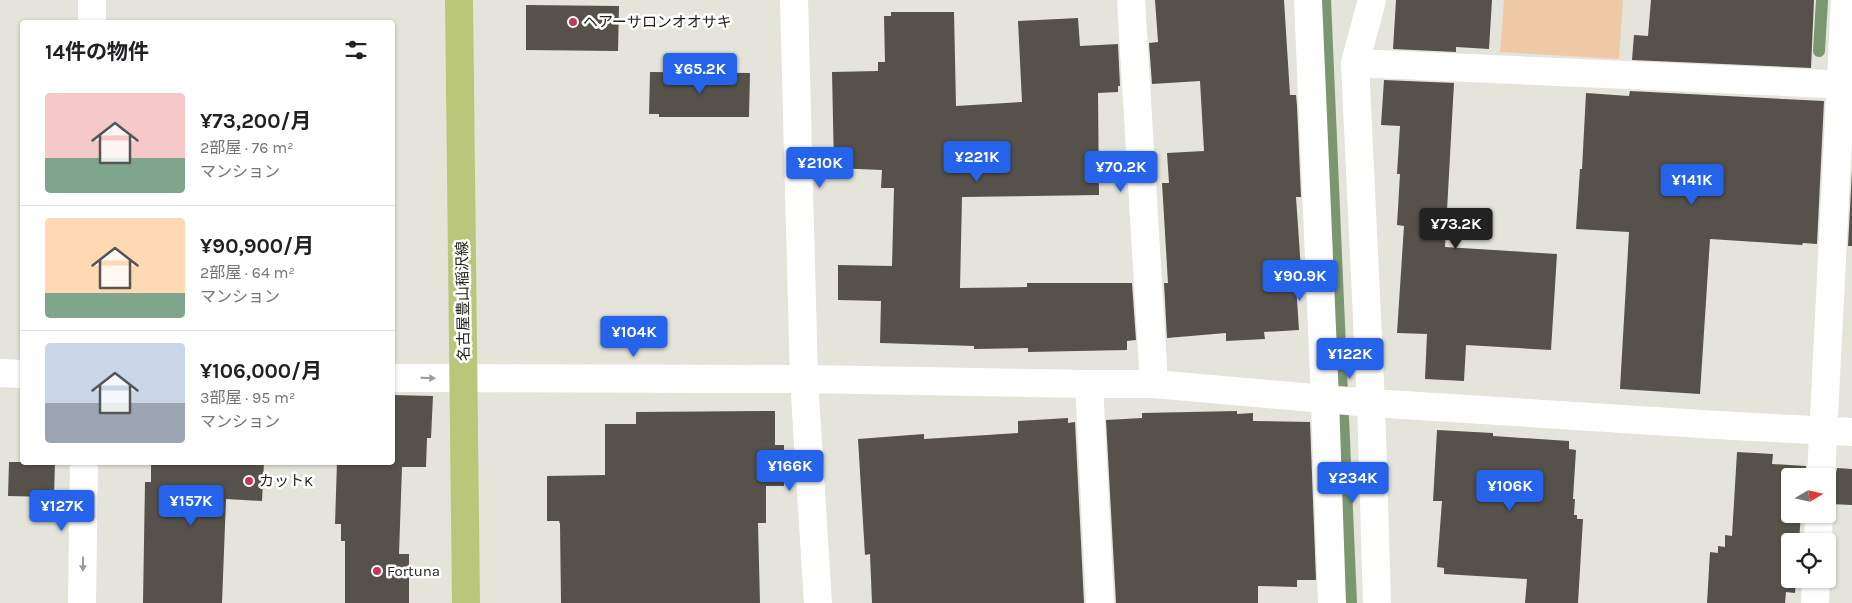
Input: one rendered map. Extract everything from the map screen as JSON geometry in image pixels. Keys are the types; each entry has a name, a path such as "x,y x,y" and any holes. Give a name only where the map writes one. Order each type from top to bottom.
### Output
{"main road":[{"name":"名古屋豊山稲沢線","path":"459,0 466,603"}],"street":[{"path":"92,0 92,20"},
{"path":"794,0 804,379 818,603"},
{"path":"1131,0 1154,384"},
{"path":"1308,0 1332,603"},
{"path":"1372,0 1355,63 1371,403 1377,603"},
{"path":"1821,468 1846,85 1845,0"},
{"path":"1355,63 1846,85"},
{"path":"0,373 20,374"},
{"path":"395,378 804,379 1154,384 1371,403 1852,432"},
{"path":"1090,384 1100,603"},
{"path":"82,603 84,465"},
{"path":"1815,603 1816,588"}],"shaded area":[{"path":"1504,0 1623,0 1619,59 1500,52"}],"building":[{"path":"1155,0 1284,0 1290,95 1296,95 1297,106 1301,197 1296,197 1301,270 1295,270 1299,330 1264,332 1265,339 1226,341 1226,333 1167,338 1164,283 1168,283 1162,183 1169,183 1167,153 1204,151 1200,81 1152,84 1149,43 1158,42"},
{"path":"1396,0 1492,0 1489,49 1456,47 1456,52 1393,49"},
{"path":"1651,0 1814,0 1811,68 1632,60 1634,35 1648,36"},
{"name":"ヘアーサロンオオサキ","path":"526,5 619,6 618,51 526,50"},
{"path":"891,12 954,12 956,106 1022,102 1018,21 1078,18 1080,46 1118,44 1120,86 1118,86 1118,92 1098,93 1099,195 962,197 960,288 1027,287 1027,283 1132,283 1136,340 1127,341 1127,350 1028,352 1028,348 974,349 974,346 880,343 881,301 838,300 838,265 892,266 894,188 881,188 882,170 834,168 832,72 878,71 878,62 885,62 884,16 891,16"},
{"path":"650,72 750,73 749,117 659,117 659,114 649,114"},
{"path":"1384,80 1454,83 1445,247 1557,254 1551,350 1466,345 1464,381 1425,379 1427,334 1397,333 1404,226 1397,225 1400,174 1397,174 1400,126 1381,125"},
{"path":"1630,91 1824,101 1817,244 1803,243 1802,245 1710,239 1700,394 1620,389 1629,232 1576,229 1580,169 1582,169 1586,93 1629,96"},
{"path":"1852,171 1852,246 1848,246"},
{"path":"395,395 433,396 431,438 427,438 426,467 402,467 399,554 409,554 409,603 345,603 345,541 341,541 341,524 335,524 337,465 395,465"},
{"path":"775,411 775,445 784,445 784,486 766,486 766,523 758,523 760,603 561,603 560,524 559,521 547,521 547,476 605,475 605,424 636,424 636,412"},
{"path":"1237,411 1237,414 1253,413 1253,421 1310,422 1316,580 1297,580 1297,587 1258,586 1258,603 1116,603 1106,420 1142,418 1142,413"},
{"path":"1068,418 1068,423 1075,422 1084,603 872,603 870,554 865,555 858,439 924,434 924,439 1018,433 1018,421"},
{"path":"1437,430 1493,433 1493,436 1569,441 1569,449 1576,450 1574,515 1577,515 1577,519 1583,519 1578,603 1525,603 1527,579 1444,574 1444,568 1437,567 1442,501 1433,501"},
{"path":"1737,452 1773,454 1772,464 1806,466 1806,468 1781,468 1781,523 1800,523 1800,533 1781,533 1781,588 1795,588 1795,593 1786,592 1785,603 1707,603 1710,552 1718,553 1718,546 1725,547 1725,535 1732,536"},
{"path":"9,462 20,462 20,465 55,465 54,497 8,496"},
{"path":"151,465 264,465 262,501 226,499 222,603 143,603 145,482 151,482"},
{"path":"1837,468 1852,469 1852,505 1836,504"}],"waterway":[{"path":"1325,0 1351,603"},
{"path":"1819,51 1822,0"}],"place":[{"name":"ヘアーサロンオオサキ","path":"573,22"},
{"name":"カットK","path":"249,481"},
{"name":"Fortuna","path":"377,571"}]}
